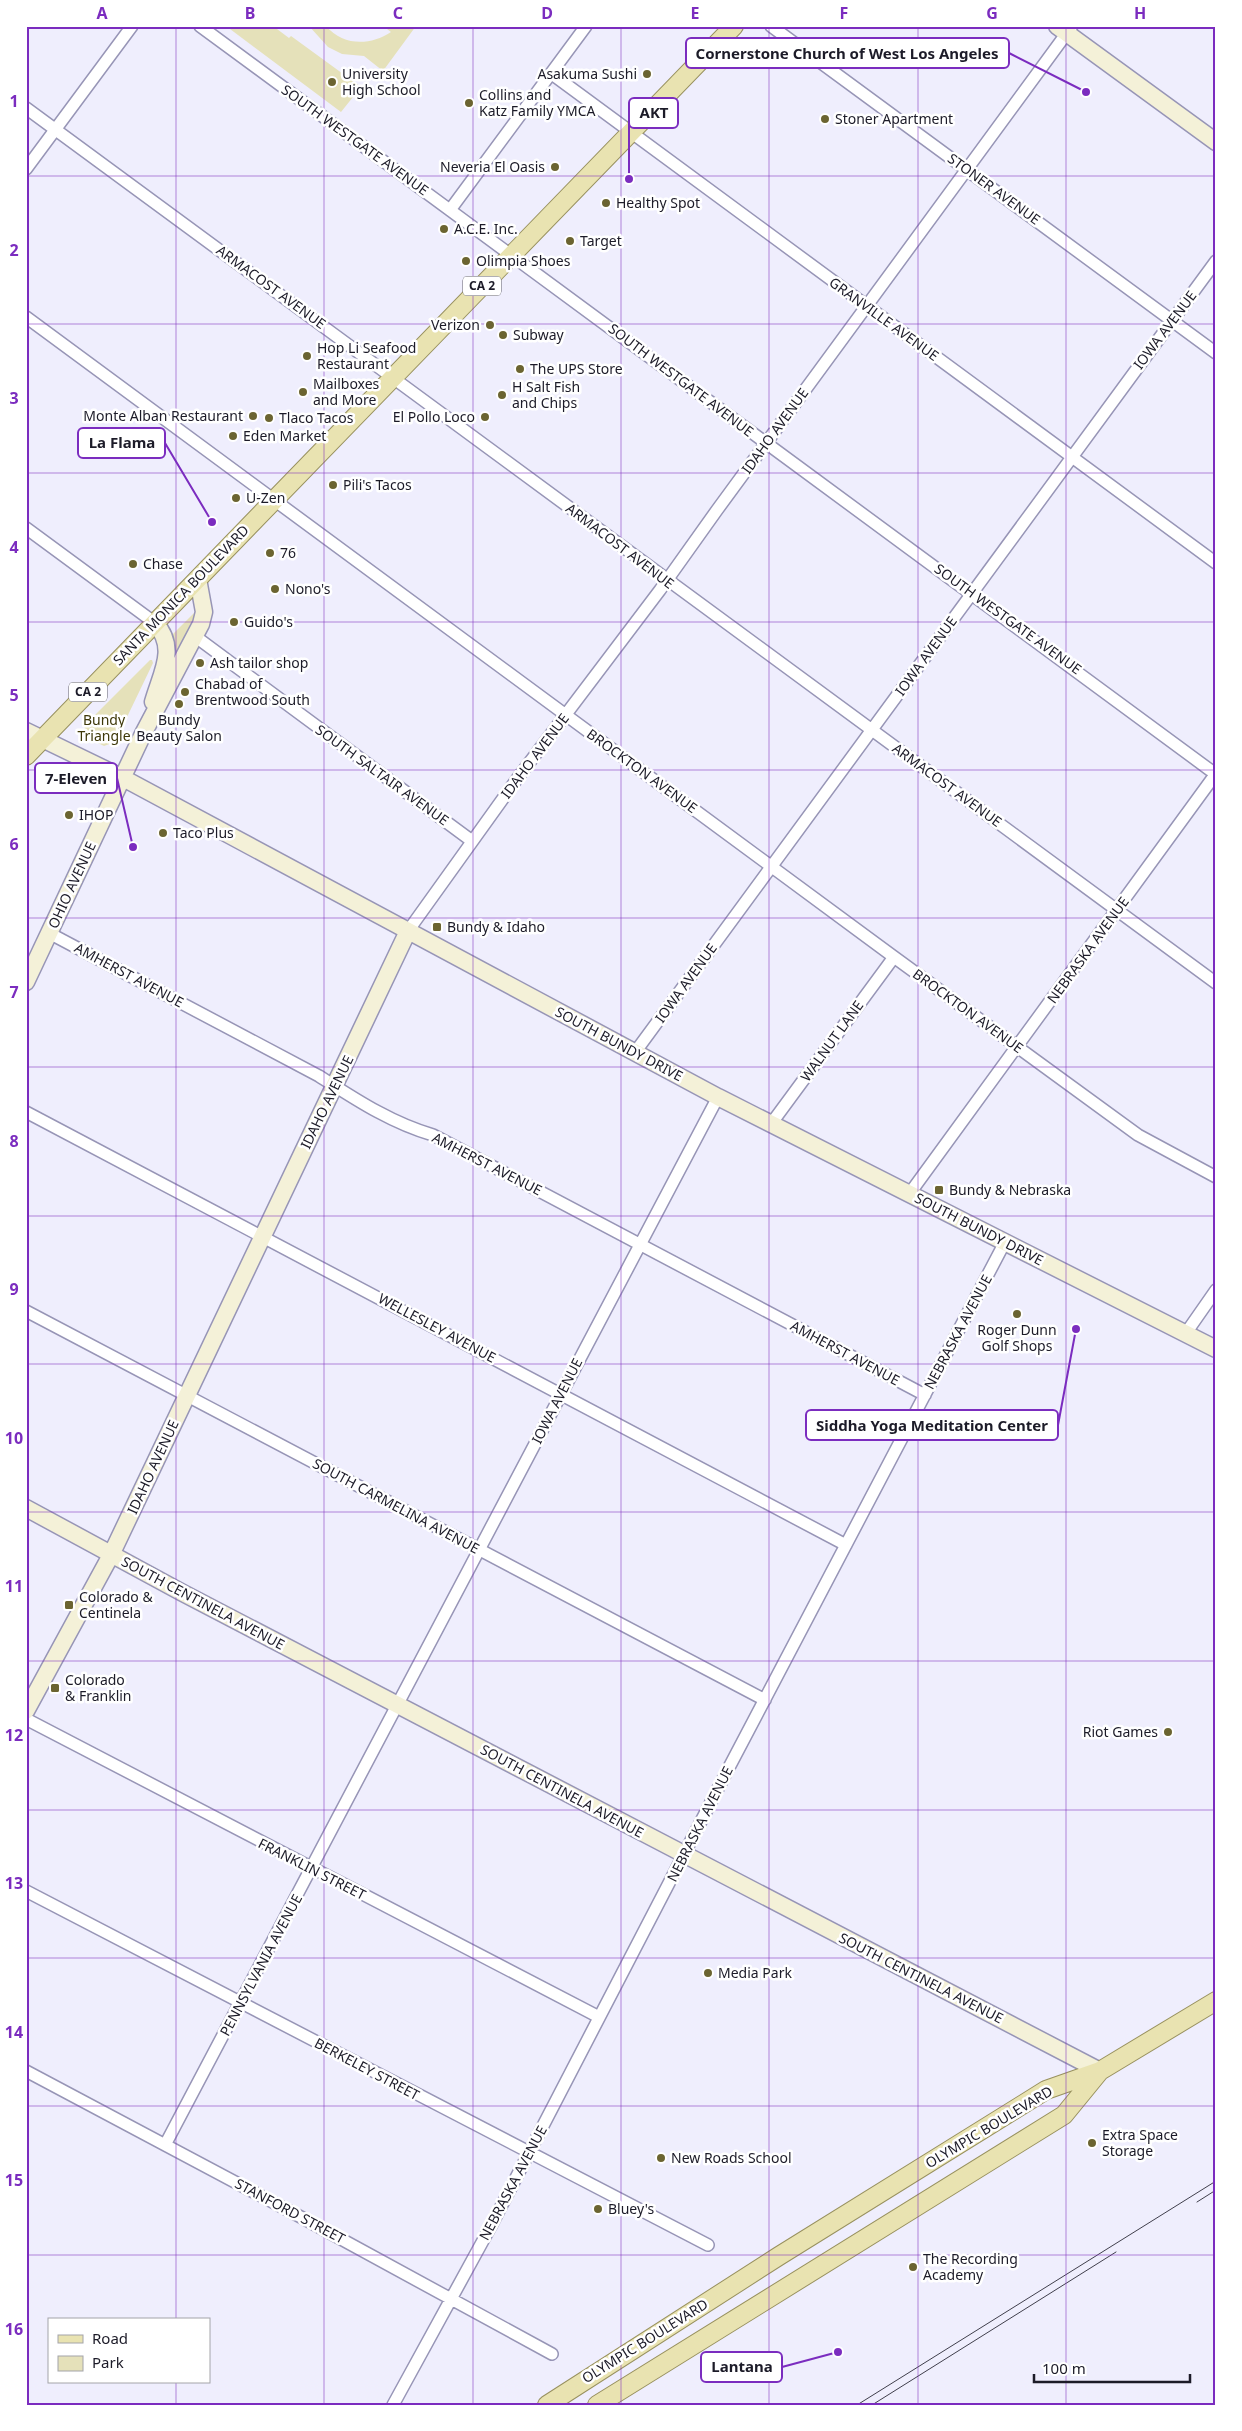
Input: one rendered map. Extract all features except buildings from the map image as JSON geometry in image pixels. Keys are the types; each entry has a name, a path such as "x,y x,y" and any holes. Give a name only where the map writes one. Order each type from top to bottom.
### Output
{"main road":[{"name":"SANTA MONICA BOULEVARD","path":"26,756 734,26"},
{"path":"1100,2071 1216,2001"},
{"name":"OLYMPIC BOULEVARD","path":"547,2405 779,2256 1046,2090 1100,2071"},
{"name":"OLYMPIC BOULEVARD","path":"597,2405 1064,2115 1100,2071"}],"street":[{"path":"26,169 132,26"},
{"name":"SOUTH WESTGATE AVENUE","path":"200,26 766,444 972,593 1213,774"},
{"path":"450,210 586,26"},
{"name":"STONER AVENUE","path":"771,26 1216,353"},
{"path":"1065,29 1216,142"},
{"name":"IDAHO AVENUE","path":"26,1711 111,1555 408,931 566,714 667,581 967,170 1065,29"},
{"name":"GRANVILLE AVENUE","path":"552,74 1216,563"},
{"name":"ARMACOST AVENUE","path":"26,108 1216,983"},
{"name":"IOWA AVENUE","path":"636,1051 1216,261"},
{"name":"BROCKTON AVENUE","path":"26,317 894,957 1138,1134 1216,1177"},
{"path":"26,528 155,623"},
{"name":"OHIO AVENUE","path":"26,982 143,734 196,637 204,612 198,578"},
{"name":"OHIO AVENUE","path":"143,734 168,645 164,632 155,623"},
{"name":"SOUTH SALTAIR AVENUE","path":"196,637 472,842"},
{"name":"SOUTH BUNDY DRIVE","path":"26,730 123,778 470,966 636,1051 718,1097 1216,1349"},
{"name":"NEBRASKA AVENUE","path":"910,1193 1117,911 1213,774"},
{"name":"AMHERST AVENUE","path":"49,933 334,1086 347,1096 412,1129 433,1135 925,1395"},
{"name":"WALNUT LANE","path":"771,1124 894,957"},
{"name":"IOWA AVENUE","path":"397,1705 718,1097"},
{"name":"WELLESLEY AVENUE","path":"26,1112 846,1545"},
{"name":"NEBRASKA AVENUE","path":"394,2405 529,2154 1005,1242"},
{"path":"1186,1333 1216,1290"},
{"name":"SOUTH CARMELINA AVENUE","path":"26,1311 765,1700"},
{"name":"SOUTH CENTINELA AVENUE","path":"26,1508 111,1555 685,1856 1100,2071"},
{"name":"PENNSYLVANIA AVENUE","path":"166,2145 397,1705"},
{"name":"FRANKLIN STREET","path":"26,1719 599,2017"},
{"name":"BERKELEY STREET","path":"26,1891 529,2154 708,2245"},
{"name":"STANFORD STREET","path":"26,2071 552,2354"}],"green space":[{"path":"226,26 273,26 289,38 291,36 361,87 341,112"},
{"path":"309,26 326,26 340,37 357,42 366,42 383,37 391,32 383,26 416,26 383,71 364,56 342,54 328,47"},
{"path":"200,607 199,618 162,677 171,636"},
{"name":"Bundy Triangle","path":"150,660 153,663 115,742 104,746 88,738 84,726"}],"tram line":[{"path":"857,2405 1216,2181"},
{"path":"1197,2202 1216,2190"},
{"path":"872,2405 1116,2252"}],"place":[{"name":"Asakuma Sushi","path":"647,74"},
{"name":"University High School","path":"332,82"},
{"name":"Cornerstone Church of West Los Angeles","path":"1086,92"},
{"name":"Collins and Katz Family YMCA","path":"469,103"},
{"name":"Stoner Apartment","path":"825,119"},
{"name":"Neveria El Oasis","path":"555,167"},
{"name":"AKT","path":"629,179"},
{"name":"Healthy Spot","path":"606,203"},
{"name":"A.C.E. Inc.","path":"444,229"},
{"name":"Target","path":"570,241"},
{"name":"Olimpia Shoes","path":"466,261"},
{"name":"Verizon","path":"490,325"},
{"name":"Subway","path":"503,335"},
{"name":"Hop Li Seafood Restaurant","path":"307,356"},
{"name":"The UPS Store","path":"520,369"},
{"name":"Mailboxes and More","path":"303,392"},
{"name":"H Salt Fish and Chips","path":"502,395"},
{"name":"Monte Alban Restaurant","path":"253,416"},
{"name":"El Pollo Loco","path":"485,417"},
{"name":"Tlaco Tacos","path":"269,418"},
{"name":"Eden Market","path":"233,436"},
{"name":"Pili's Tacos","path":"333,485"},
{"name":"U-Zen","path":"236,498"},
{"name":"La Flama","path":"212,522"},
{"name":"76","path":"270,553"},
{"name":"Chase","path":"133,564"},
{"name":"Nono's","path":"275,589"},
{"name":"Guido's","path":"234,622"},
{"name":"Ash tailor shop","path":"200,663"},
{"name":"Chabad of Brentwood South","path":"185,692"},
{"name":"Bundy Beauty Salon","path":"179,704"},
{"name":"IHOP","path":"69,815"},
{"name":"Taco Plus","path":"163,833"},
{"name":"7-Eleven","path":"133,847"},
{"name":"Bundy & Idaho","path":"437,927"},
{"name":"Bundy & Nebraska","path":"939,1190"},
{"name":"Roger Dunn Golf Shops","path":"1017,1314"},
{"name":"Siddha Yoga Meditation Center","path":"1076,1329"},
{"name":"Colorado & Centinela","path":"69,1605"},
{"name":"Colorado & Franklin","path":"55,1688"},
{"name":"Riot Games","path":"1168,1732"},
{"name":"Media Park","path":"708,1973"},
{"name":"Extra Space Storage","path":"1092,2143"},
{"name":"New Roads School","path":"661,2158"},
{"name":"Bluey's","path":"598,2209"},
{"name":"The Recording Academy","path":"913,2267"},
{"name":"Lantana","path":"838,2352"}]}
